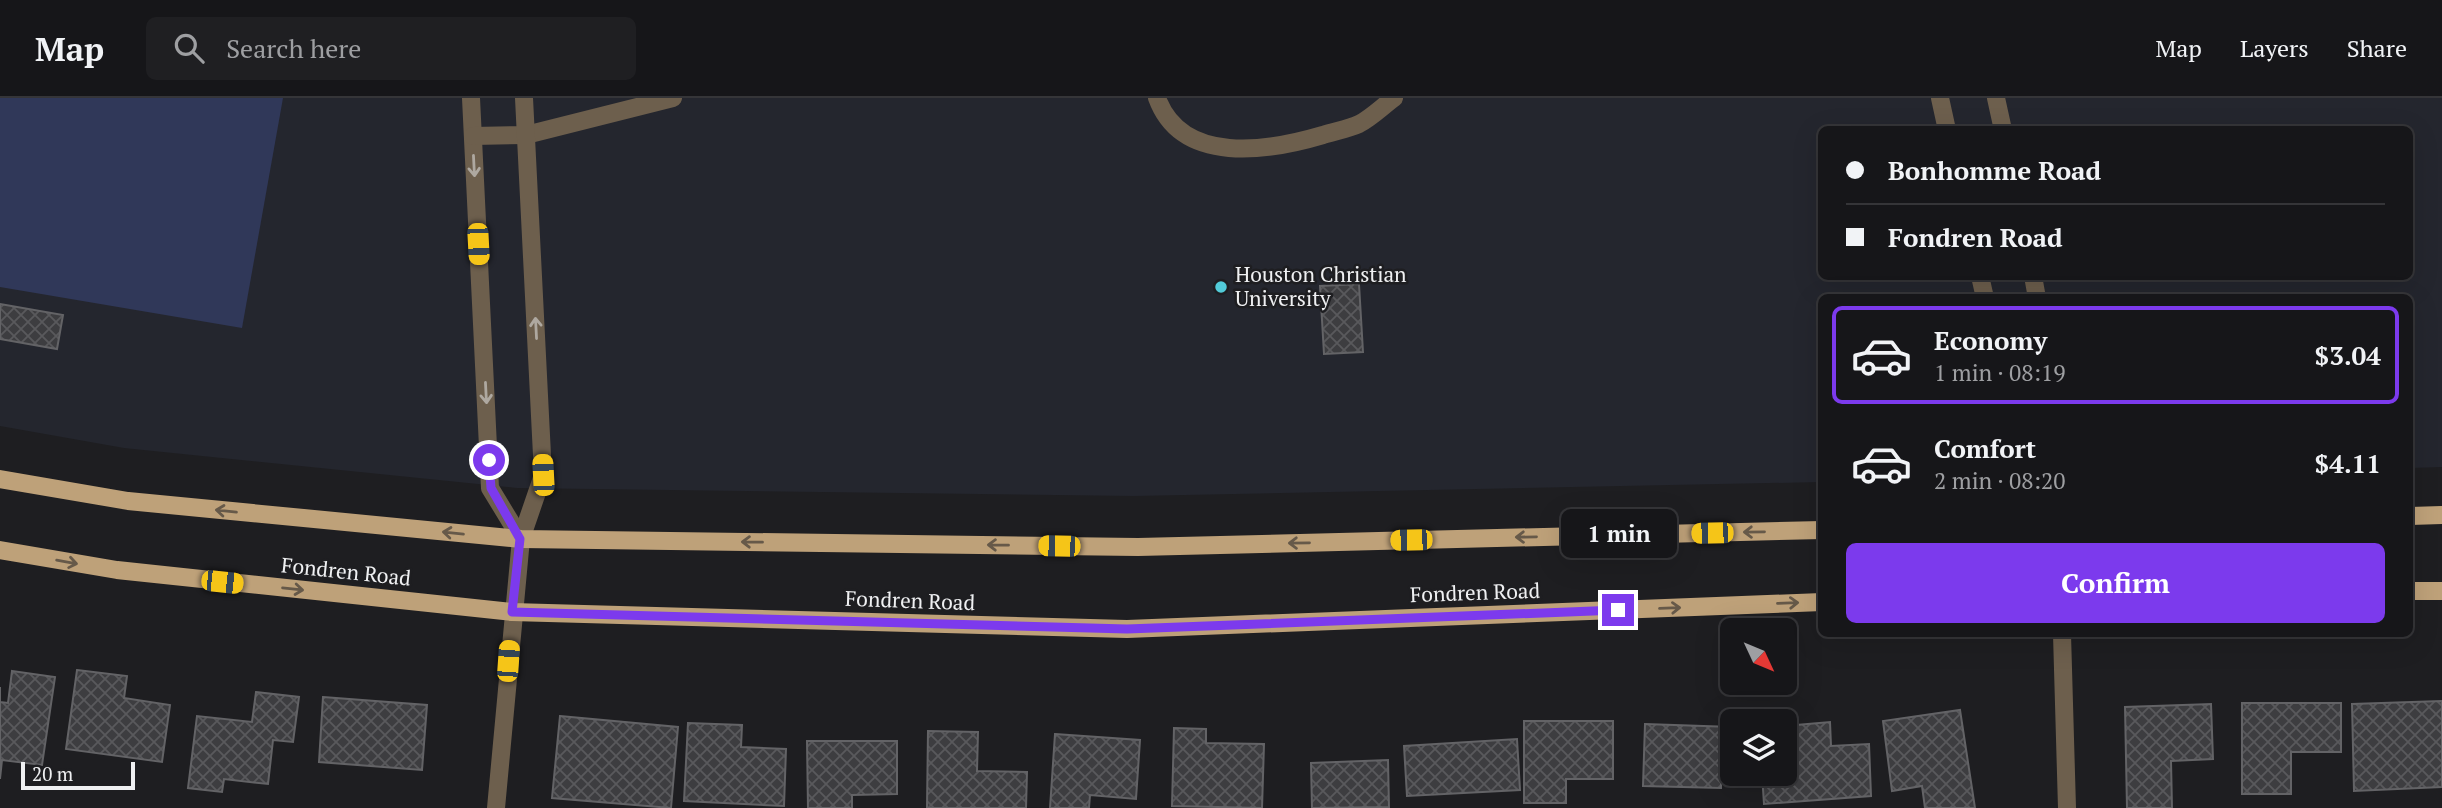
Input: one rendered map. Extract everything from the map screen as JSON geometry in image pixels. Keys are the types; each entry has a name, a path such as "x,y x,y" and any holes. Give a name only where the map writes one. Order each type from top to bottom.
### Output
{"main road":[{"path":"0,479 128,502 520,539 1138,547 1818,530"},
{"path":"2413,516 2442,515"},
{"name":"Fondren Road","path":"0,550 117,570 512,612 1127,629 1818,602"},
{"path":"2413,591 2442,591"}],"street":[{"path":"471,98 491,488 520,539"},
{"path":"496,808 520,539 543,475 524,98"},
{"path":"473,136 526,135 673,98"},
{"path":"1157,98 1161,109 1186,136 1214,148 1248,149 1286,146 1360,124 1394,98"},
{"path":"1940,98 1946,126"},
{"path":"1996,98 2002,126"},
{"path":"2062,637 2067,808"}],"shaded area":[{"name":"Houston Christian University","path":"0,98 2442,98 2442,467 2413,468 2413,294 1818,294 1818,482 1134,496 517,488 124,448 0,426"},
{"path":"0,98 283,98 242,328 0,287"}],"building":[{"path":"1359,284 1363,352 1324,354 1320,286"},
{"path":"0,304 63,315 57,349 0,339"},
{"path":"77,670 127,676 124,698 170,705 162,762 66,749"},
{"path":"12,671 55,677 42,765 2,760 0,779 0,702 8,703"},
{"path":"256,692 299,697 293,742 273,740 268,784 224,779 222,792 188,788 197,716 252,722"},
{"path":"323,697 427,705 422,770 319,762"},
{"path":"2442,701 2442,787 2354,791 2352,704"},
{"path":"2242,703 2341,703 2341,752 2291,752 2291,794 2242,794"},
{"path":"2211,704 2213,759 2171,761 2172,808 2127,808 2125,707"},
{"path":"1960,710 1975,808 1925,808 1922,786 1892,791 1883,721"},
{"path":"560,716 678,727 671,808 552,798"},
{"path":"1524,721 1613,721 1613,779 1566,779 1566,803 1524,803"},
{"path":"1830,722 1831,746 1869,744 1871,796 1764,804 1763,786 1797,786 1797,725"},
{"path":"688,723 742,725 741,747 786,749 784,806 684,801"},
{"path":"1645,724 1720,727 1721,788 1643,786"},
{"path":"1174,728 1206,729 1206,743 1264,744 1262,808 1172,806"},
{"path":"928,731 978,732 977,771 1027,772 1026,808 927,808"},
{"path":"1055,734 1140,740 1136,799 1090,795 1089,808 1050,808"},
{"path":"1517,739 1520,790 1407,796 1404,746"},
{"path":"807,741 897,741 897,794 852,795 852,808 808,808"},
{"path":"1388,760 1389,807 1312,808 1311,763"}],"place":[{"name":"Houston Christian University","path":"1221,287"}],"route":[{"path":"489,460 491,488 520,539 512,612 1127,629 1618,610"}]}
